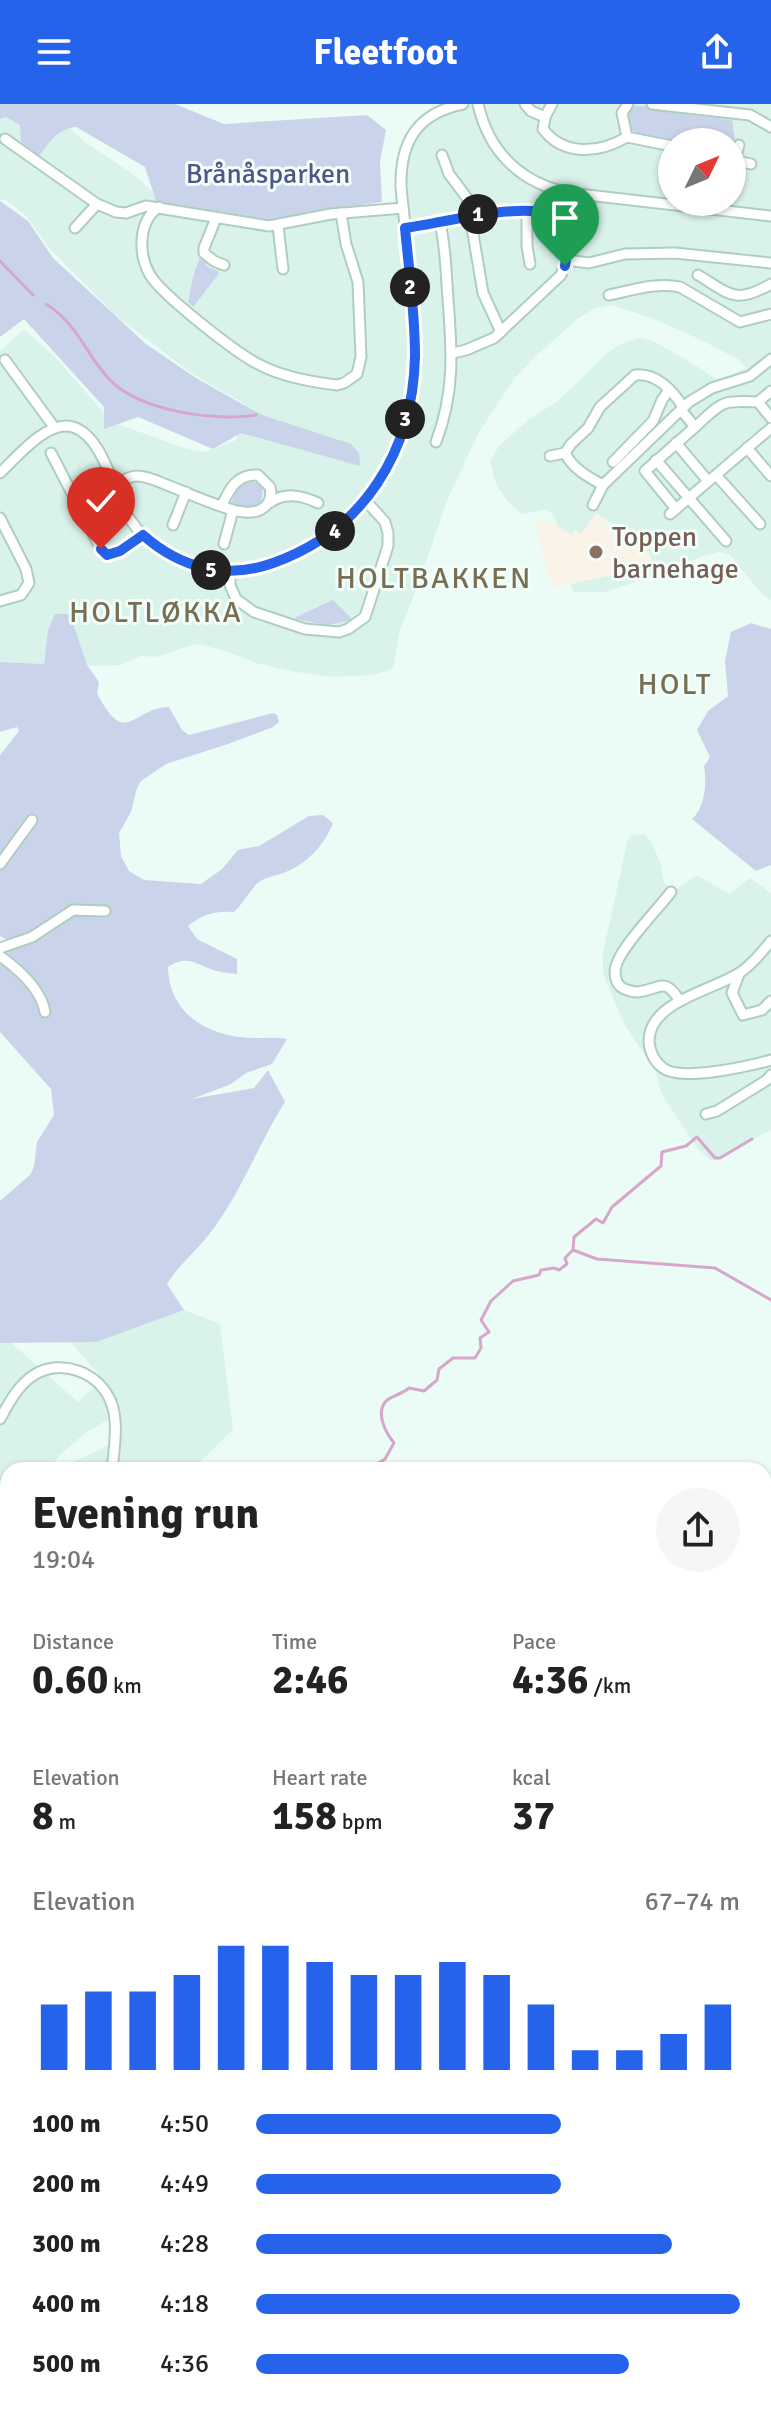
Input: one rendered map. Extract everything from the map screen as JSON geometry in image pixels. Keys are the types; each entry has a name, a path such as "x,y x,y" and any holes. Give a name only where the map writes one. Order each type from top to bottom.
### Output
{"street":[{"path":"0,473 54,427 73,427 89,436 99,451 129,517 143,535 166,554 196,567 230,571 268,565 310,548 335,531 366,501 395,449 409,404 414,328 401,167 408,142 430,117 448,107 463,104"},
{"path":"478,104 487,133 503,158 528,179 549,189 771,216"},
{"path":"525,104 531,111 545,117"},
{"path":"552,104 543,129 551,138 573,150 606,147 627,137 658,143"},
{"path":"627,137 622,113 628,104"},
{"path":"652,104 740,109 771,127"},
{"path":"5,139 97,204 116,212 126,213 146,206 159,207 254,225 278,226 341,213 403,208"},
{"path":"442,155 453,181 470,202 483,293 501,332"},
{"path":"746,163 751,164"},
{"path":"75,228 97,204"},
{"path":"159,207 148,219 142,241 145,265 158,285 246,358 276,372 337,385 357,374 361,357 358,282 346,244 341,213"},
{"path":"405,228 509,210 555,216 565,223 568,234 566,260 561,275 501,332 481,344 453,353"},
{"path":"527,212 530,264"},
{"path":"216,218 204,253 224,265"},
{"path":"436,442 451,386 453,353 440,223"},
{"path":"278,226 283,269"},
{"path":"566,260 589,263 625,254 675,253 771,263"},
{"path":"698,275 737,297 749,295 771,284"},
{"path":"609,295 650,286 672,286 680,287 740,322 771,314"},
{"path":"593,505 603,485 682,408 712,388 750,376 771,359"},
{"path":"5,360 54,427"},
{"path":"550,456 565,453 588,428 600,407 635,375 654,378 669,390 695,427"},
{"path":"613,462 653,421 669,390"},
{"path":"771,391 758,402 722,403 645,471 673,512 771,428"},
{"path":"758,402 771,418"},
{"path":"676,443 760,524"},
{"path":"747,448 771,476"},
{"path":"51,453 103,553 116,553 143,535"},
{"path":"565,453 581,473 603,485"},
{"path":"656,460 726,541"},
{"path":"222,505 234,483 252,475 264,479 270,487 269,503"},
{"path":"113,486 136,476 233,510 258,512 278,498 296,496 318,503"},
{"path":"173,525 186,492"},
{"path":"230,571 230,585 236,599 254,612 305,629 339,632 348,629 365,617 388,546 385,522 366,501"},
{"path":"224,544 233,510"},
{"path":"0,518 26,569 29,583 21,595 0,601"},
{"path":"0,864 32,820"},
{"path":"671,892 622,954 615,965 615,978 620,986 631,992 661,984 670,987 680,1001"},
{"path":"0,948 32,937 73,910 105,911"},
{"path":"771,941 739,974 659,1014 649,1038 650,1050 663,1068 672,1073 693,1074 771,1060"},
{"path":"0,956 32,986 44,1004 45,1012"},
{"path":"739,974 732,993 743,1015 762,1010 771,1001"},
{"path":"706,1114 717,1111 771,1075"},
{"path":"0,1419 18,1389 34,1375 56,1366 76,1369 99,1384 111,1402 115,1422 112,1462"}],"shaded area":[{"path":"0,104 47,104 82,140 130,172 157,195 156,206 217,217 394,206 398,176 412,135 453,104 771,104 771,600 763,595 729,554 719,552 606,592 574,592 567,576 560,533 553,514 545,510 522,514 508,502 496,484 490,461 499,446 528,420 559,400 620,344 640,338 653,341 718,380 747,368 738,359 699,339 611,305 593,309 576,320 535,357 514,379 478,434 448,498 400,630 393,667 388,671 334,677 296,672 196,644 155,657 141,656 120,665 87,666 70,614 48,630 44,664 0,662 0,351 24,329 118,424 184,448 206,452 236,440 244,404 191,373 114,314 49,248 25,215 0,199"},
{"name":"Toppen barnehage","path":"596,513 642,543 653,566 552,588 534,523 549,520 571,535 575,530 581,534"},
{"path":"644,834 652,843 664,882 672,892 697,875 729,894 750,878 771,893 771,1130 711,1161 698,1149 661,1093 656,1072 624,1024 603,973 603,953 627,842 631,835"},
{"path":"166,1303 220,1324 233,1429 200,1462 74,1462 115,1442 113,1417 85,1433 54,1462 0,1462 0,1333 78,1402 103,1379 71,1343 129,1322"}],"green space":[{"name":"Brånåsparken","path":"0,104 175,104 224,124 367,115 386,130 380,162 382,202 273,223 249,221 156,201 145,167 76,127 59,133 39,156 21,142 20,125 6,117 0,119"},
{"path":"634,107 685,110 685,114 732,120 733,128 658,128 658,139 637,133 627,126 629,111"},
{"path":"0,201 28,221 53,258 146,344 196,378 262,415 351,444 359,453 360,466 241,433 213,449 138,417 104,429 104,407 24,319 0,337"},
{"path":"200,257 207,261 206,266 218,271 218,275 193,307 188,302"},
{"path":"249,482 259,483 263,489 261,502 247,507 232,502 238,489"},
{"path":"333,600 353,620 327,625 296,619 296,617"},
{"path":"55,614 70,614 87,665 99,682 97,693 115,719 130,721 169,707 182,730 189,735 273,713 277,715 279,722 273,727 166,764 141,781 131,812 119,833 121,856 129,871 144,880 201,884 222,869 238,850 259,846 309,816 323,815 333,823 310,857 290,870 259,882 234,912 210,914 188,926 197,939 237,959 237,974 188,961 168,967 176,999 196,1021 223,1034 287,1039 272,1064 192,1099 254,1088 268,1070 285,1102 219,1221 167,1284 184,1310 96,1342 0,1343 0,1201 31,1174 37,1142 54,1115 51,1089 0,1032 0,966 11,949 8,940 0,936 0,755 19,731 17,727 0,732 0,662 44,664 48,630"},
{"path":"751,623 771,629 771,865 756,871 692,819 702,802 704,766 710,757 697,730 708,711 728,696 725,661 731,632"}],"waterway":[{"path":"0,261 33,295"},
{"path":"46,304 74,330 109,379 139,399 178,412 199,415 256,415"},
{"path":"380,1462 394,1443 382,1417 381,1411 386,1401 409,1388 424,1391 437,1380 439,1369 453,1358 475,1358 481,1348 480,1338 489,1332 481,1320 491,1301 513,1281 539,1275 541,1270 559,1270 567,1264 565,1258 573,1250 574,1237 596,1219 603,1223 612,1207 661,1166 662,1152 686,1146 697,1137 715,1158 720,1158 752,1139"},
{"path":"573,1250 597,1259 715,1268 771,1300"}],"place":[{"name":"Toppen barnehage","path":"596,552"}],"district":[{"name":"HOLTBAKKEN","path":"434,578"},
{"name":"HOLTLØKKA","path":"156,612"},
{"name":"HOLT","path":"675,684"}],"route":[{"path":"101,549 107,555 116,553 143,535 166,554 196,567 246,570 268,565 310,548 355,513 374,490 387,467 409,404 415,356 405,228 509,210 547,214 561,219 567,228 565,266"}]}
